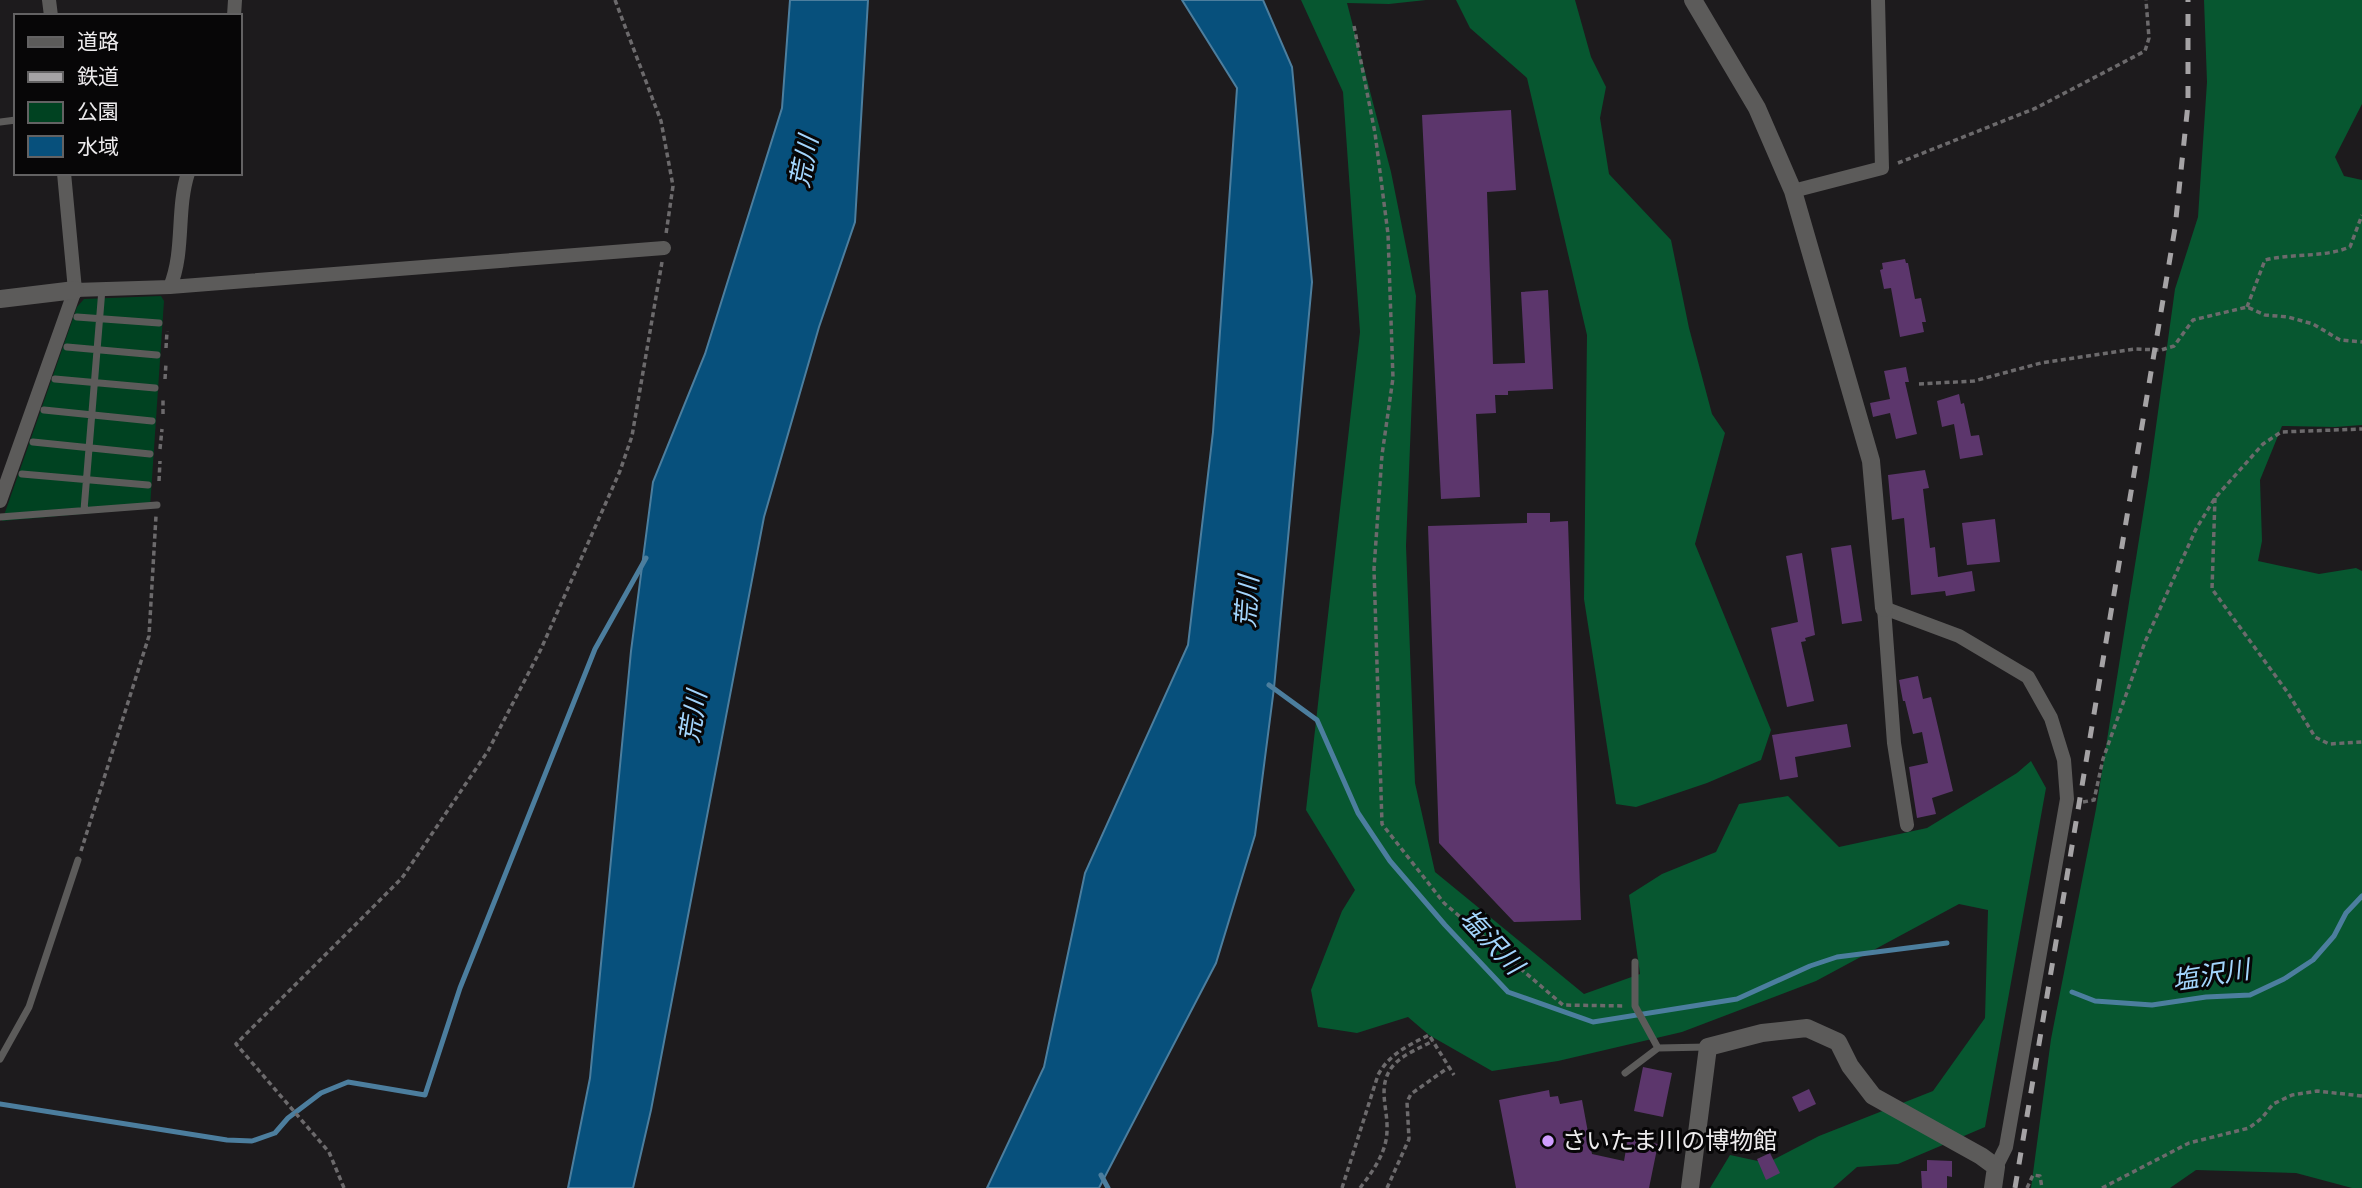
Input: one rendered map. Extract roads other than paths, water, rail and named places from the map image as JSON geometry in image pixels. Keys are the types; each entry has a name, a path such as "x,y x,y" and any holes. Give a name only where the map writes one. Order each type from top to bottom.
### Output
{"street":[{"path":"1693,0 1757,108 1793,191 1871,461 1894,743 1907,825"},
{"path":"1793,191 1882,168 1878,0"},
{"path":"0,501 75,290 64,175"},
{"path":"170,287 177,270 182,190 187,175"},
{"path":"0,299 75,290 170,287 664,248"},
{"path":"1884,608 1959,636 2028,677 2051,718 2063,760 2067,799 2006,1147 1996,1167 1993,1188"},
{"path":"1690,1188 1708,1047 1762,1033 1807,1028 1838,1042 1850,1066 1872,1096 1996,1167"}],"lane":[{"path":"84,510 102,289"},
{"path":"77,317 159,323"},
{"path":"66,347 157,355"},
{"path":"55,379 155,388"},
{"path":"44,411 152,421"},
{"path":"33,442 150,454"},
{"path":"22,474 148,485"},
{"path":"0,517 157,505"},
{"path":"0,1059 29,1007 78,860"},
{"path":"1635,962 1635,1006 1658,1048"},
{"path":"1625,1073 1658,1048 1708,1047"}],"water":[{"name":"荒川","path":"790,0 868,0 855,222 819,327 764,517 651,1110 633,1188 568,1188 590,1078 631,651 653,482 705,354 782,108"},
{"name":"荒川","path":"1182,0 1263,0 1292,67 1312,282 1274,688 1255,835 1216,963 1099,1188 987,1188 1044,1067 1085,873 1188,645 1213,432 1237,88"}],"waterway":[{"path":"0,1104 227,1140 252,1141 275,1133 288,1118 321,1093 348,1082 425,1095 460,988 595,649 646,558"},
{"name":"塩沢川","path":"1269,685 1317,720 1358,813 1390,861 1508,992 1593,1022 1737,999 1810,966 1837,957 1947,943"},
{"name":"塩沢川","path":"2072,992 2095,1001 2152,1005 2206,997 2250,995 2284,979 2313,960 2334,936 2346,913 2362,896"},
{"path":"1101,1175 1108,1188"}],"railway":[{"path":"2015,1188 2175,228 2188,104 2188,0"}],"place":[{"name":"さいたま川の博物館","path":"1548,1141"}]}
